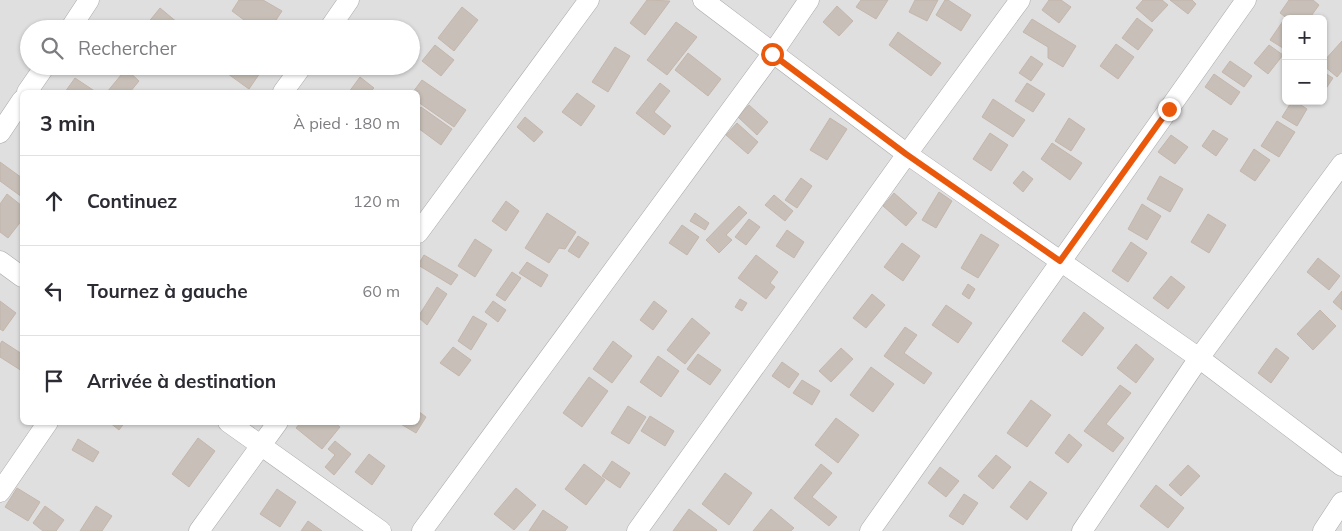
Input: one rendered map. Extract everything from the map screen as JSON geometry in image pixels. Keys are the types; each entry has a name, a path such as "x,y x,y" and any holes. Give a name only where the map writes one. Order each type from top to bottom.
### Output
{"street":[{"path":"76,20 89,0"},
{"path":"335,20 349,0"},
{"path":"420,230 589,0"},
{"path":"703,0 906,154 1199,358 1342,466"},
{"path":"422,531 772,54 809,0"},
{"path":"637,531 906,154 1020,0"},
{"path":"870,531 1246,0"},
{"path":"28,90 39,75"},
{"path":"284,90 295,75"},
{"path":"0,133 20,103"},
{"path":"1082,531 1199,358 1342,164"},
{"path":"0,261 20,276"},
{"path":"0,492 46,425"},
{"path":"232,425 381,531"},
{"path":"199,531 276,425"},
{"path":"1323,531 1342,502"}],"shaded area":[{"path":"0,0 1342,0 1342,531 0,531"}],"building":[{"path":"239,0 263,0 282,11 276,20 244,20 232,11"},
{"path":"647,0 670,1 645,35 630,23"},
{"path":"861,0 888,0 876,19 856,7"},
{"path":"915,0 938,0 927,21 909,12"},
{"path":"945,0 971,15 961,31 936,15"},
{"path":"1049,0 1061,0 1071,7 1059,23 1042,10"},
{"path":"1143,0 1162,0 1168,5 1152,22 1136,8"},
{"path":"1170,0 1192,0 1196,4 1188,14"},
{"path":"1289,0 1313,0 1319,5 1312,15 1283,15 1280,13"},
{"path":"837,6 853,21 839,36 823,22"},
{"path":"462,7 478,20 454,51 438,38"},
{"path":"160,8 174,20 150,20"},
{"path":"1137,18 1153,30 1138,50 1122,38"},
{"path":"1032,19 1076,46 1063,67 1048,58 1048,47 1023,32"},
{"path":"676,22 697,37 667,75 647,60"},
{"path":"1282,22 1282,48 1270,40"},
{"path":"898,32 941,63 931,76 889,45"},
{"path":"1342,41 1342,71 1337,77 1327,68 1327,58"},
{"path":"1116,44 1134,57 1118,79 1100,66"},
{"path":"435,45 454,60 441,76 422,61"},
{"path":"1269,45 1282,54 1268,74 1254,63"},
{"path":"615,47 630,56 608,92 592,82"},
{"path":"688,53 721,79 708,96 675,70"},
{"path":"1031,56 1043,64 1031,81 1019,73"},
{"path":"1230,61 1252,76 1244,87 1222,72"},
{"path":"1214,74 1240,92 1231,105 1205,87"},
{"path":"1327,74 1333,78 1327,87"},
{"path":"121,75 132,75 139,81 132,90 109,90"},
{"path":"230,75 259,75 249,89"},
{"path":"360,77 374,88 372,90 350,90"},
{"path":"75,78 93,90 66,90"},
{"path":"422,80 466,110 454,127 420,103 420,90 414,90"},
{"path":"660,83 670,91 654,112 671,126 664,135 636,113"},
{"path":"1027,83 1045,94 1033,112 1015,101"},
{"path":"577,93 595,106 581,126 562,112"},
{"path":"993,99 1025,120 1013,137 982,117"},
{"path":"749,105 768,122 757,135 738,117"},
{"path":"1290,105 1301,105 1307,109 1297,126 1282,117"},
{"path":"421,107 452,129 441,145 420,129"},
{"path":"525,117 543,132 534,142 517,127"},
{"path":"830,118 847,129 827,160 810,150"},
{"path":"1069,118 1085,129 1071,151 1055,141"},
{"path":"1277,121 1295,132 1279,157 1261,146"},
{"path":"737,123 758,142 748,154 726,135"},
{"path":"1213,130 1228,139 1216,156 1202,146"},
{"path":"990,133 1008,145 991,171 973,159"},
{"path":"1171,135 1188,147 1175,164 1158,152"},
{"path":"1052,143 1082,163 1070,180 1041,159"},
{"path":"1254,149 1270,160 1255,181 1240,171"},
{"path":"0,162 20,177 20,196 0,181"},
{"path":"1023,171 1033,179 1023,192 1013,183"},
{"path":"1160,176 1183,189 1170,212 1147,199"},
{"path":"801,178 812,186 797,208 785,200"},
{"path":"939,192 952,201 936,228 922,220"},
{"path":"894,193 917,213 906,226 883,206"},
{"path":"7,194 20,204 20,223 8,238 0,232 0,204"},
{"path":"774,195 793,211 785,221 765,205"},
{"path":"506,201 519,211 506,231 492,221"},
{"path":"1142,204 1161,216 1147,240 1128,229"},
{"path":"739,206 747,213 726,235 732,240 719,253 706,240"},
{"path":"547,213 576,232 565,249 559,248 549,263 525,248"},
{"path":"695,213 709,223 705,230 690,221"},
{"path":"1208,214 1226,225 1209,253 1191,242"},
{"path":"749,219 760,227 746,245 735,237"},
{"path":"682,225 699,237 687,255 669,243"},
{"path":"787,230 804,242 794,258 776,246"},
{"path":"981,234 999,245 978,278 961,268"},
{"path":"578,236 589,243 579,258 568,251"},
{"path":"475,239 492,250 475,277 458,266"},
{"path":"1131,242 1147,253 1128,282 1112,271"},
{"path":"902,243 920,256 903,281 884,267"},
{"path":"424,255 458,275 451,285 420,266 420,262"},
{"path":"756,255 778,272 770,283 775,287 766,299 738,278"},
{"path":"1318,258 1340,276 1329,290 1307,272"},
{"path":"527,262 548,275 541,287 519,273"},
{"path":"512,272 521,278 505,301 496,295"},
{"path":"1171,276 1185,287 1168,309 1153,298"},
{"path":"968,284 975,289 969,299 962,294"},
{"path":"437,287 447,294 427,325 420,319 420,314"},
{"path":"1342,291 1342,310 1333,302"},
{"path":"872,294 885,305 866,328 853,318"},
{"path":"740,299 747,303 742,311 735,307"},
{"path":"0,301 16,313 3,331 0,329"},
{"path":"493,301 506,310 498,322 485,312"},
{"path":"654,301 667,311 653,330 640,320"},
{"path":"946,305 972,323 958,343 932,325"},
{"path":"1320,310 1336,326 1313,350 1297,334"},
{"path":"1084,312 1104,328 1082,356 1062,341"},
{"path":"473,316 487,324 471,350 458,341"},
{"path":"692,318 710,333 685,364 667,350"},
{"path":"905,327 917,335 904,353 932,373 924,384 884,356"},
{"path":"2,341 20,353 20,370 0,357 0,344"},
{"path":"613,341 632,356 612,383 593,369"},
{"path":"1136,344 1154,359 1136,383 1117,368"},
{"path":"453,347 471,360 459,376 440,363"},
{"path":"841,348 853,359 831,382 819,371"},
{"path":"1276,348 1289,358 1271,383 1258,373"},
{"path":"698,354 721,370 710,385 687,369"},
{"path":"658,356 679,371 661,397 640,382"},
{"path":"782,362 799,374 789,388 772,376"},
{"path":"871,367 894,384 873,412 850,395"},
{"path":"589,377 608,391 582,427 563,413"},
{"path":"802,380 820,391 812,405 793,393"},
{"path":"1120,385 1131,393 1106,424 1124,438 1113,452 1084,431"},
{"path":"1031,400 1051,415 1027,447 1007,433"},
{"path":"628,406 646,417 629,444 611,433"},
{"path":"420,412 426,417 416,433 402,425 420,425"},
{"path":"650,416 674,431 665,446 641,431"},
{"path":"836,418 859,435 838,463 815,445"},
{"path":"113,425 123,425 119,430"},
{"path":"298,425 338,425 340,427 322,449 296,428"},
{"path":"1069,434 1082,445 1068,463 1055,453"},
{"path":"198,438 215,451 189,487 172,474"},
{"path":"78,439 99,452 93,462 72,450"},
{"path":"335,441 351,454 334,475 325,467 335,455 328,449"},
{"path":"369,454 385,466 372,485 355,472"},
{"path":"996,455 1011,467 993,489 978,476"},
{"path":"612,461 630,473 620,488 602,476"},
{"path":"584,464 605,480 586,505 565,489"},
{"path":"821,464 832,473 812,497 837,517 829,526 794,498"},
{"path":"1188,465 1200,476 1181,496 1169,485"},
{"path":"940,467 959,481 946,497 928,483"},
{"path":"725,473 752,493 729,525 702,504"},
{"path":"1030,481 1047,493 1027,520 1010,507"},
{"path":"1156,485 1184,508 1168,528 1140,506"},
{"path":"17,488 40,502 28,521 5,507"},
{"path":"516,488 536,505 514,530 494,514"},
{"path":"277,489 296,502 280,527 260,514"},
{"path":"964,494 978,503 963,525 949,516"},
{"path":"45,506 64,520 56,531 43,531 33,523"},
{"path":"96,506 112,516 102,531 80,531"},
{"path":"689,509 717,530 673,531"},
{"path":"771,509 794,528 791,531 753,531"},
{"path":"543,510 568,527 565,531 529,531"},
{"path":"308,521 322,531 301,531"}],"route":[{"path":"772,54 906,154 1060,261 1169,109"}]}
